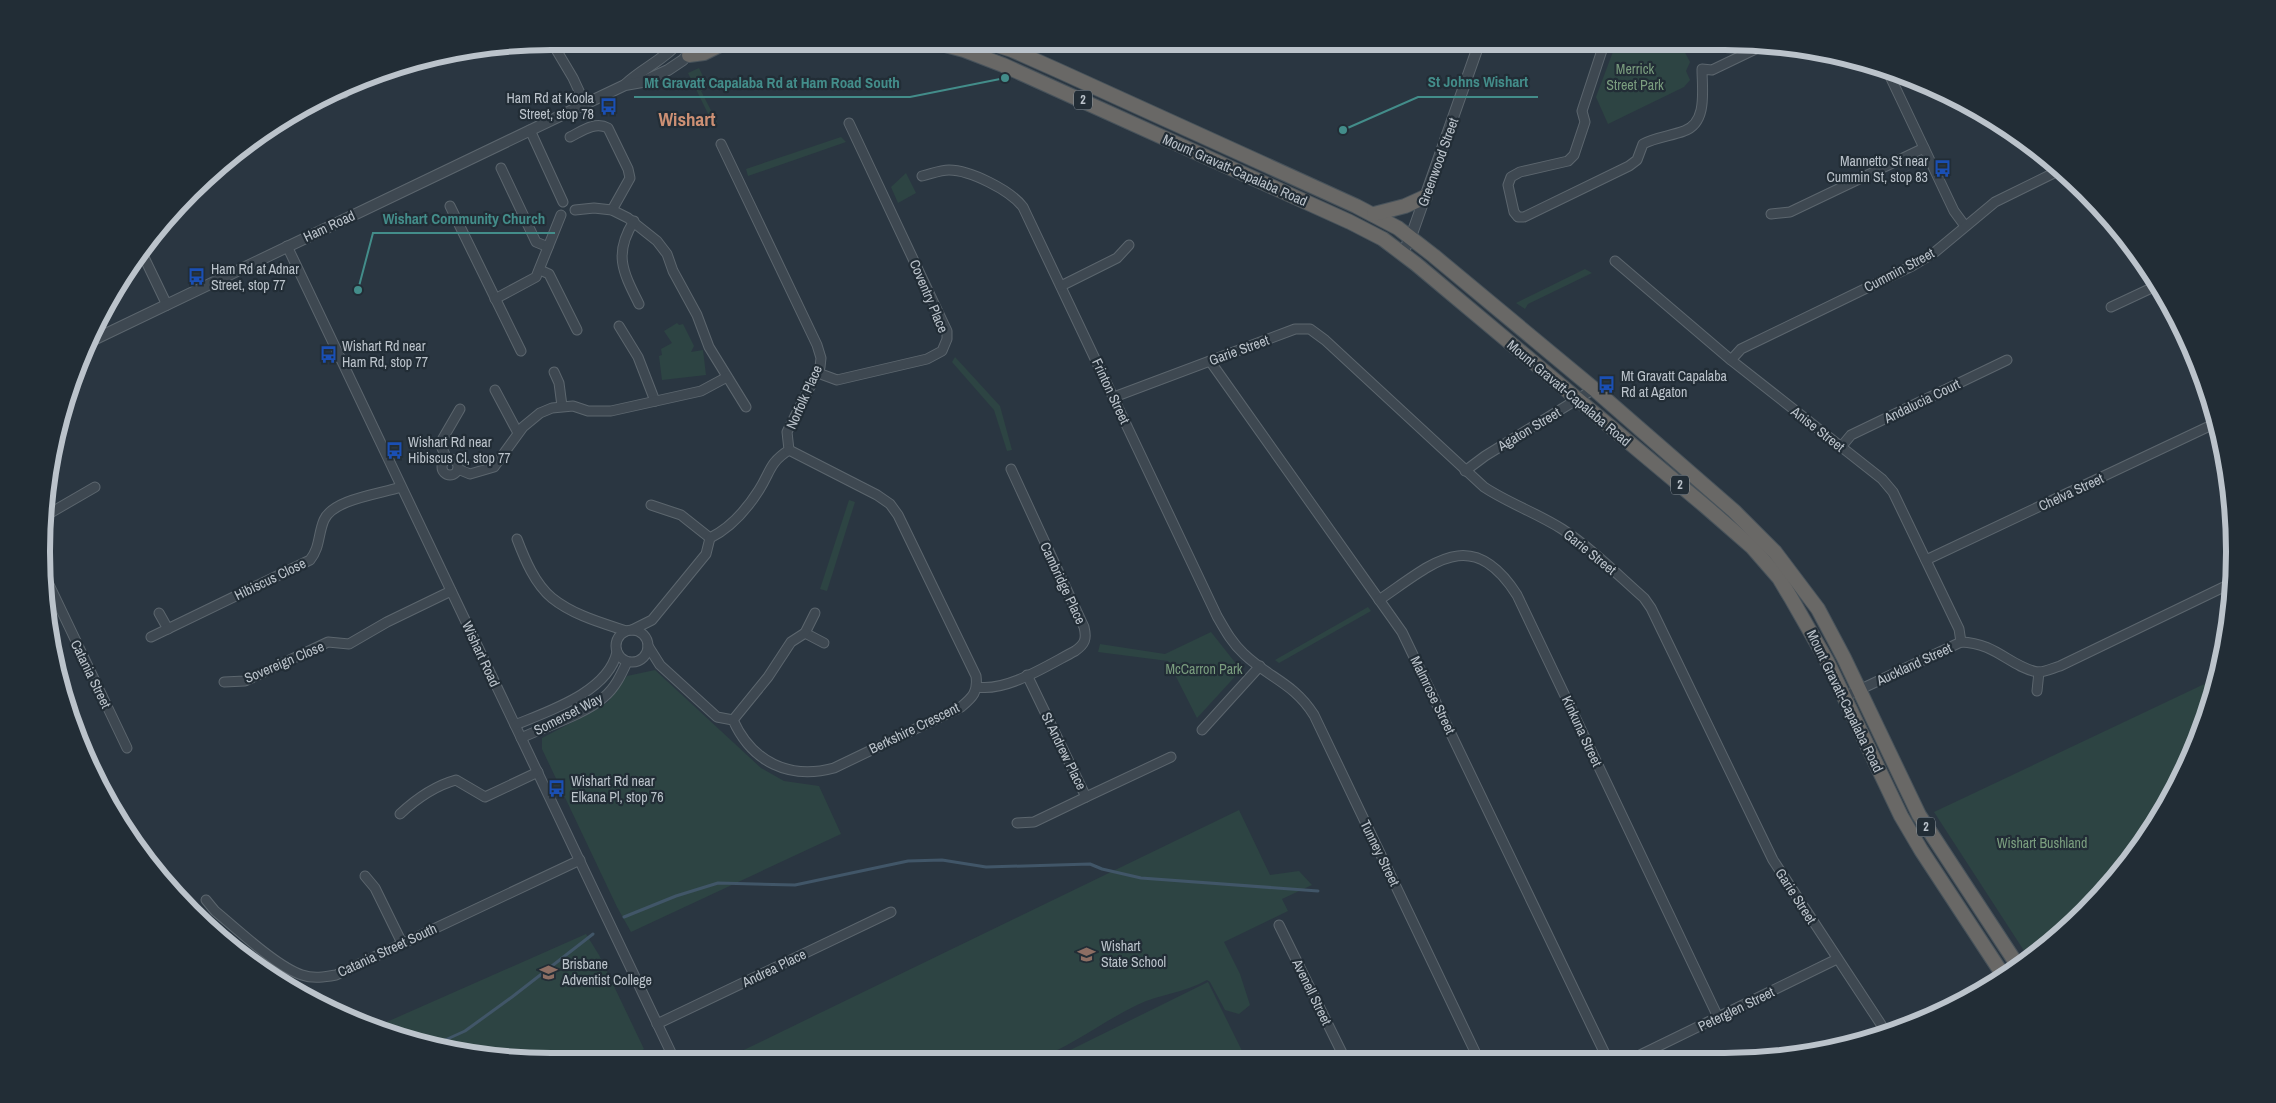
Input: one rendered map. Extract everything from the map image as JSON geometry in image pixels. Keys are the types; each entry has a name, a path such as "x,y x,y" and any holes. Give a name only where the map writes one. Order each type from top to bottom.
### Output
{"highway":[{"path":"688,55 704,53 710,50"},
{"name":"Mount Gravatt-Capalaba Road","path":"960,50 983,57 1048,84 1350,222 1383,239 1403,253 1705,506 1766,563 1779,578 1806,622 1901,816 2000,970"},
{"name":"Mount Gravatt-Capalaba Road","path":"1012,50 1374,214 1410,237 1594,389 1702,482 1775,552 1818,609 1927,829 2014,960"},
{"path":"1374,214 1405,206 1425,197"}],"street":[{"path":"556,50 573,78 585,104"},
{"name":"Ham Road","path":"625,85 638,73 660,61 671,50"},
{"name":"Ham Road","path":"98,338 625,85 642,82 668,70 692,50"},
{"name":"Greenwood Street","path":"1403,253 1425,197 1477,50"},
{"path":"1602,50 1582,111 1585,122 1574,155 1568,161 1520,172 1511,177 1508,185 1514,212 1518,216 1524,217 1629,166 1637,160 1643,144 1686,131 1697,122 1702,107 1702,69 1712,70 1752,51"},
{"path":"1891,79 1954,211 1965,226"},
{"name":"Coventry Place","path":"818,373 837,380 927,359 942,351 947,339 946,330 849,123"},
{"path":"570,137 596,125 602,124 608,128 628,169 630,178 612,210"},
{"path":"530,130 563,202"},
{"name":"Norfolk Place","path":"710,538 726,530 759,490 776,458 789,450 787,432 818,373 821,358 817,345 721,144"},
{"path":"1771,214 1790,212 1924,148"},
{"path":"501,168 536,242 548,247"},
{"name":"Frinton Street","path":"922,176 947,170 960,171 1003,189 1016,198 1030,218 1225,630 1245,655 1260,666"},
{"name":"Cummin Street","path":"1731,360 1741,349 1912,266 1935,252 1995,202 2054,173"},
{"path":"450,206 521,351"},
{"path":"575,210 594,208 612,210 634,221 658,241 668,254 673,271 697,316 709,347 746,408"},
{"path":"495,299 533,280 540,270 561,215"},
{"path":"634,221 624,236 621,256 624,274 639,304"},
{"path":"1061,286 1117,258 1129,245"},
{"name":"Wishart Road","path":"287,246 671,1053"},
{"path":"145,259 167,305"},
{"name":"Anise Street","path":"1615,261 1731,360 1882,479 1893,492 1926,560 1959,629 1961,642"},
{"path":"540,270 549,274 577,330"},
{"path":"2111,308 2151,288"},
{"path":"619,326 638,357 655,400"},
{"name":"Garie Street","path":"1114,397 1295,329 1310,329 1325,340 1465,471 1496,495 1541,516 1563,530 1644,598 1658,620 1773,860 1883,1027"},
{"name":"Andalucia Court","path":"1841,447 1851,435 2007,360"},
{"name":"Malmrose Street","path":"1210,361 1402,632 1605,1053"},
{"path":"554,372 559,383 562,406"},
{"path":"447,459 455,460 458,469 470,474 494,467 518,433 540,413 562,406 573,406 601,412 701,391 727,377"},
{"name":"Agaton Street","path":"1465,471 1485,456 1594,389"},
{"path":"495,390 518,433"},
{"path":"447,459 442,446 442,440 460,409"},
{"name":"Chelva Street","path":"1926,560 2210,426"},
{"path":"789,450 877,495 894,509 976,676 977,687"},
{"path":"447,459 442,465 444,473 452,475 458,469"},
{"name":"Cambridge Place","path":"977,687 989,689 1003,686 1027,675 1075,651 1083,645 1086,637 1084,627 1011,470"},
{"path":"52,512 96,487"},
{"name":"Hibiscus Close","path":"151,637 310,560 317,551 324,519 336,506 401,487"},
{"path":"616,647 618,638 652,620 706,554 710,538 680,515 651,505"},
{"path":"516,539 532,572 553,598 572,610 605,624 640,632 660,666 717,717 733,720 768,677 791,642 805,633 815,613"},
{"name":"Kinkuna Street","path":"1379,600 1439,560 1454,555 1468,555 1482,560 1506,578 1517,595 1718,1017"},
{"path":"2037,691 2039,672 2060,666 2225,586"},
{"name":"Catania Street","path":"52,590 127,748"},
{"name":"Sovereign Close","path":"224,682 245,681 328,642 349,644 387,622 452,591"},
{"path":"159,612 168,629"},
{"path":"640,660 646,654 652,620"},
{"path":"605,624 619,657 627,662 640,660 660,666"},
{"path":"805,633 824,643"},
{"name":"Auckland Street","path":"1844,697 1961,642 1974,642 1990,648 2025,667 2039,672"},
{"name":"Somerset Way","path":"515,725 575,699 607,674 615,661 616,647"},
{"name":"Somerset Way","path":"521,738 580,712 602,699 620,679 627,662"},
{"path":"1202,730 1260,666"},
{"name":"Tunney Street","path":"1260,666 1294,690 1306,703 1314,716 1476,1053"},
{"name":"St Andrew Place","path":"1027,675 1086,797 1171,757"},
{"name":"Berkshire Crescent","path":"733,720 741,737 769,762 800,773 816,773 834,768 961,707 974,696 977,687"},
{"path":"400,814 416,799 445,783 456,780 485,797 538,772"},
{"path":"1017,823 1034,822 1086,797"},
{"name":"Catania Street South","path":"206,900 215,911 287,969 303,976 320,977 336,975 580,860"},
{"path":"365,876 375,888 402,943"},
{"name":"Andrea Place","path":"657,1024 890,912"},
{"name":"Avenell Street","path":"1280,925 1342,1053"},
{"name":"Peterglen Street","path":"1644,1053 1837,959"}],"green space":[{"name":"Merrick Street Park","path":"1614,50 1684,50 1690,62 1686,71 1690,80 1684,87 1608,124 1596,97"},
{"path":"699,68 708,87 701,91 718,124 714,126 688,73"},
{"path":"841,137 846,142 748,176 746,169"},
{"path":"906,173 916,193 898,203 891,187"},
{"path":"1585,269 1592,273 1528,304 1525,309 1516,303"},
{"path":"677,323 679,325 683,324 694,346 691,352 703,350 706,375 662,380 659,356 662,355 661,349 672,343 664,331"},
{"path":"955,357 1000,406 1012,450 1007,451 994,410 952,362"},
{"path":"849,500 855,502 827,591 820,589"},
{"path":"1368,607 1371,611 1279,663 1275,660"},
{"name":"McCarron Park","path":"1211,632 1241,670 1197,718 1168,661 1098,652 1100,644 1165,654"},
{"path":"655,670 761,768 784,781 819,786 841,834 631,932 617,907 542,749 542,738 608,702 627,676"},
{"name":"Wishart Bushland","path":"2209,682 2188,743 2159,802 2141,830 2102,882 2055,929 2025,952 1934,812"},
{"name":"Wishart State School","path":"1239,810 1270,875 1299,871 1312,885 1282,899 1288,911 1224,942 1240,974 1250,1005 1239,1014 1225,1010 1210,982 1207,980 1190,988 1137,1005 1051,1053 738,1053"},
{"name":"Brisbane Adventist College","path":"586,934 599,955 644,1049 639,1053 552,1053 486,1049 422,1036 383,1024"},
{"path":"251,951 296,983 273,968"},
{"path":"1208,982 1243,1053 1064,1053"}],"waterway":[{"path":"624,917 676,896 718,883 795,885 908,861 942,860 986,867 1090,864 1102,869 1141,878 1318,891"},
{"path":"444,1041 465,1031 593,934"}],"place":[{"name":"Mt Gravatt Capalaba Rd at Ham Road South","path":"1005,78"},
{"name":"Ham Rd at Koola Street, stop 78","path":"608,106"},
{"name":"St Johns Wishart","path":"1343,130"},
{"name":"Mannetto St near Cummin St, stop 83","path":"1942,169"},
{"name":"Ham Rd at Adnar Street, stop 77","path":"197,277"},
{"name":"Wishart Community Church","path":"358,290"},
{"name":"Wishart Rd near Ham Rd, stop 77","path":"328,354"},
{"name":"Mt Gravatt Capalaba Rd at Agaton","path":"1607,384"},
{"name":"Wishart Rd near Hibiscus Cl, stop 77","path":"394,450"},
{"name":"Wishart Rd near Elkana Pl, stop 76","path":"557,789"},
{"name":"Wishart State School","path":"1087,954"},
{"name":"Brisbane Adventist College","path":"548,972"}],"district":[{"name":"Wishart","path":"687,119"}]}
